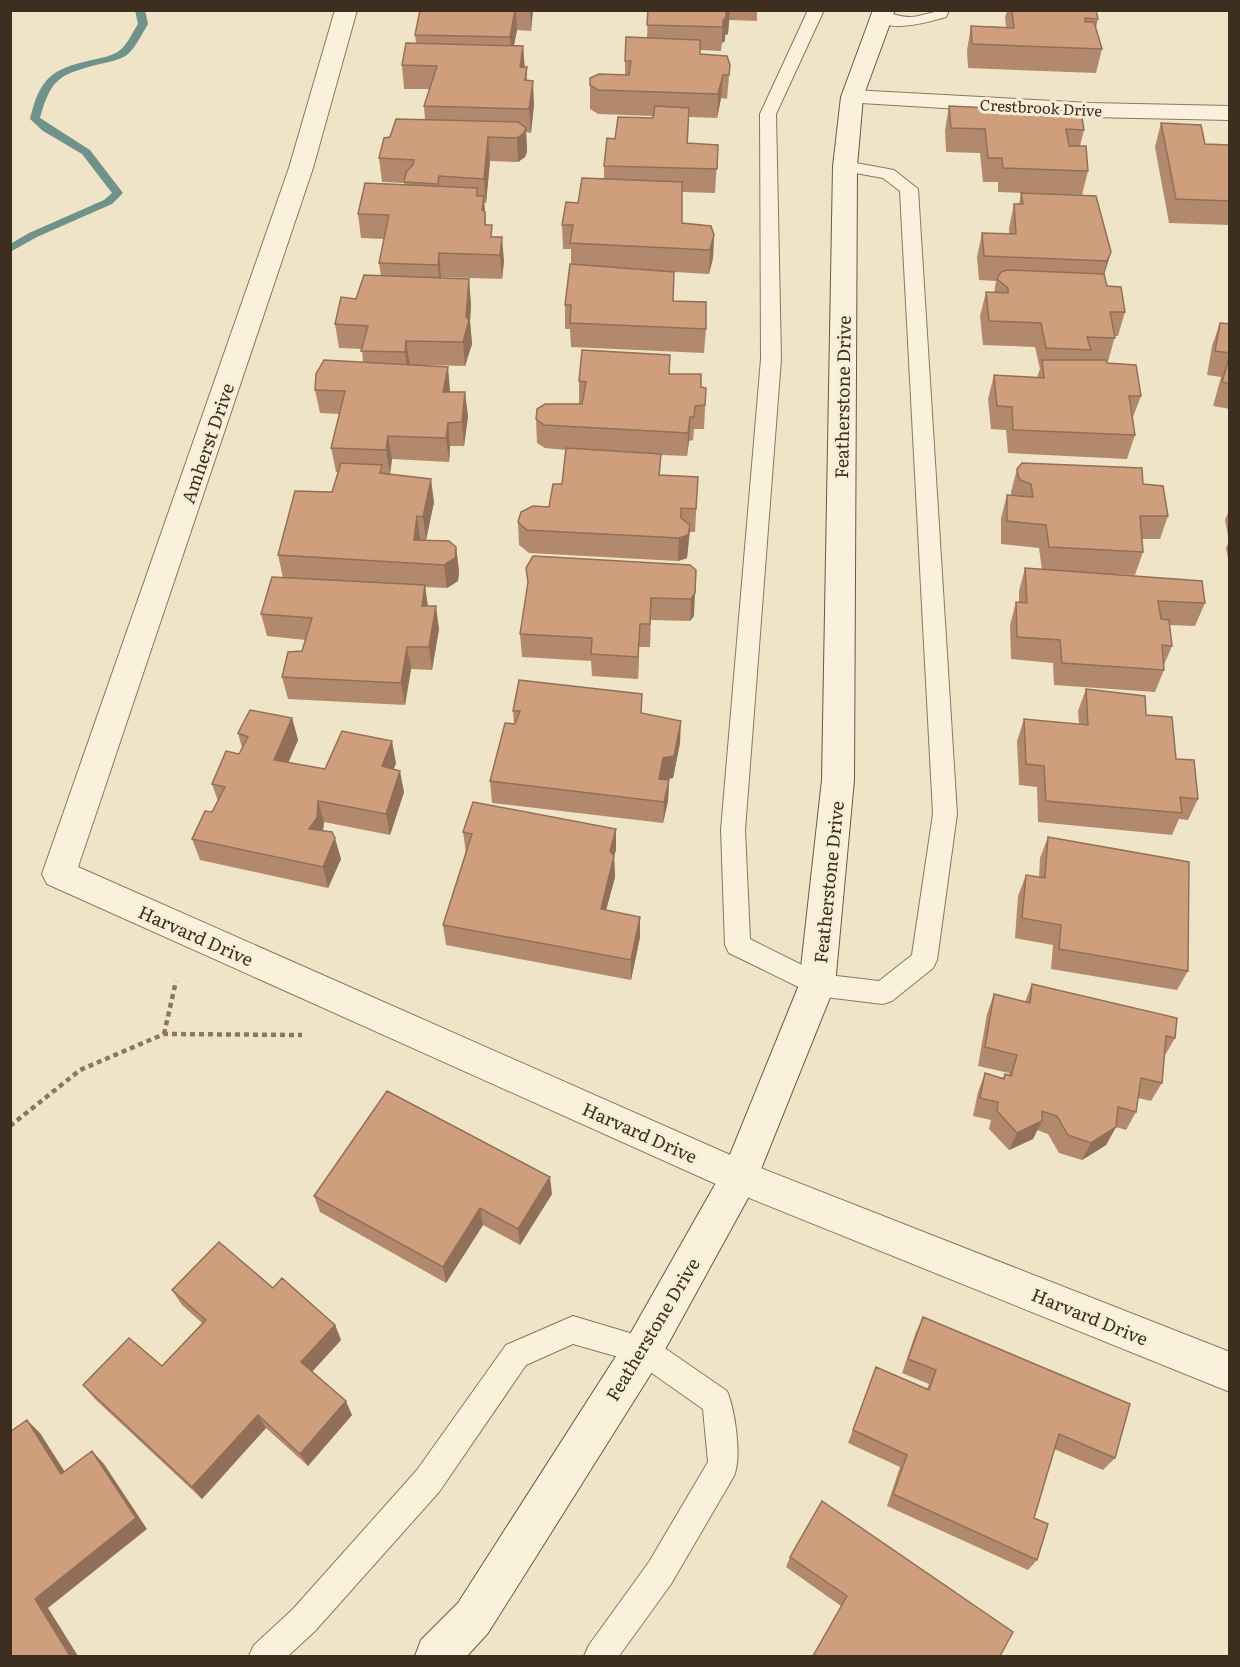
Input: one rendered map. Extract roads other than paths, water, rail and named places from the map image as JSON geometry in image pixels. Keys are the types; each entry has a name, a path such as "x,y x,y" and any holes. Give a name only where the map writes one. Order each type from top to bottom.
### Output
{"street":[{"name":"Amherst Drive","path":"59,874 301,168 346,10"},
{"name":"Featherstone Drive","path":"437,1656 472,1618 643,1350 740,1177 818,986 838,780 845,166 852,97 883,14"},
{"name":"Crestbrook Drive","path":"852,97 1090,110 1230,113"},
{"name":"Harvard Drive","path":"59,874 740,1177 1230,1372"}],"lane":[{"path":"816,10 768,114 771,359 733,830 738,945 818,986 883,993 924,960 945,814 909,189 888,174 845,166"},
{"path":"883,14 912,22 940,14 941,10"},
{"path":"265,1656 304,1620 428,1481 516,1355 573,1330 643,1350 717,1401 723,1465 660,1573 600,1656"}],"waterway":[{"path":"10,249 33,235 108,202 118,193 86,152 47,129 35,119 43,92 54,77 71,68 115,57 127,49 143,24 140,10"}]}
